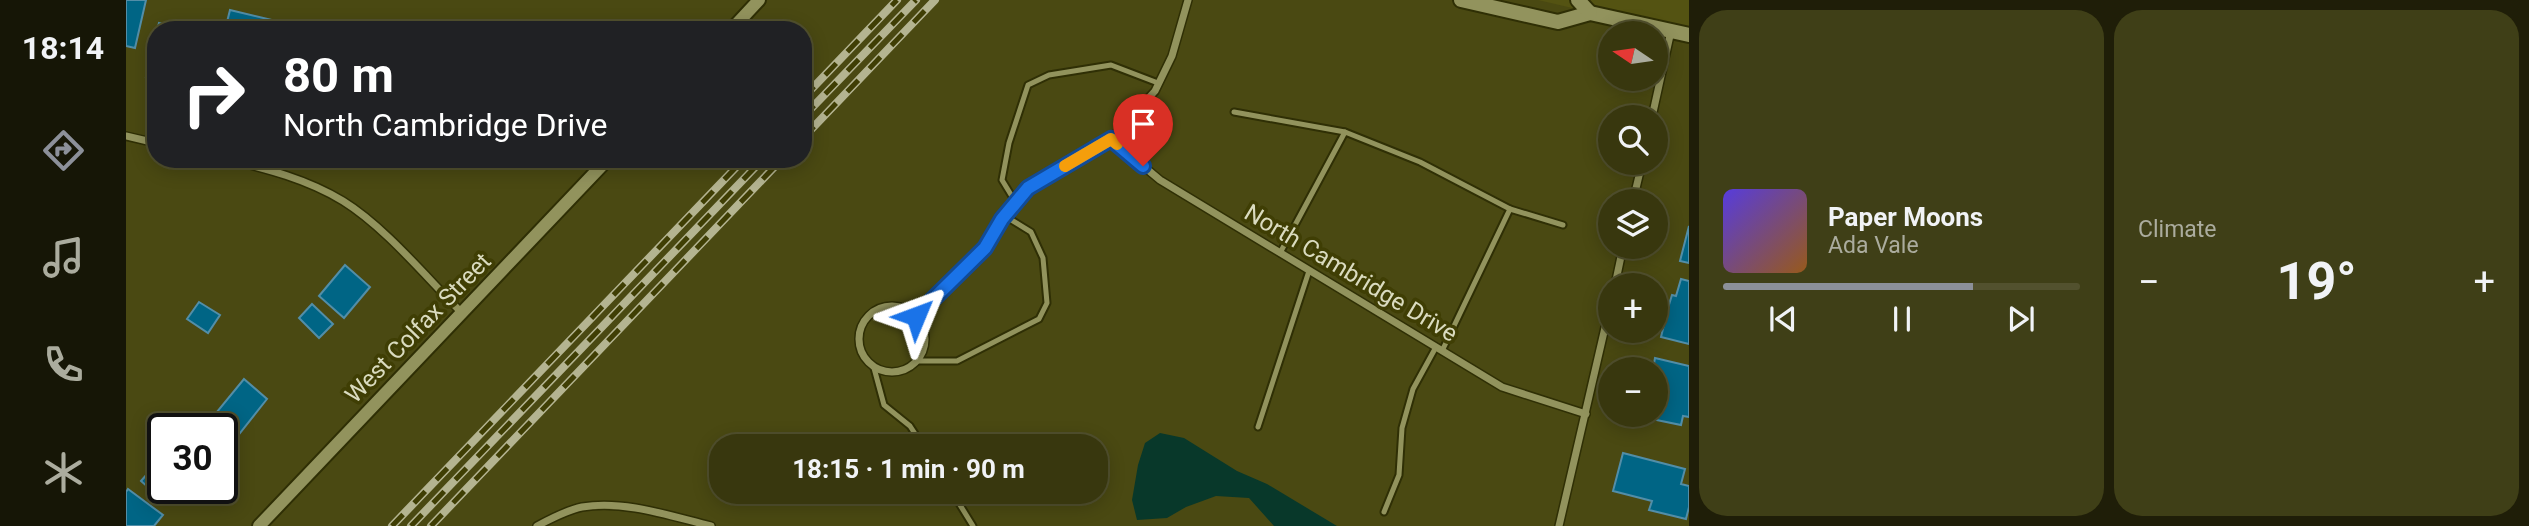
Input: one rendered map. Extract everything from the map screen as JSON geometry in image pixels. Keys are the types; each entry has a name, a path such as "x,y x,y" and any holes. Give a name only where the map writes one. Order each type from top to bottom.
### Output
{"main road":[{"path":"1461,0 1558,22 1592,7"},
{"path":"1578,0 1592,7 1689,35"}],"street":[{"path":"740,21 759,0"},
{"path":"916,316 985,248 1005,216 1028,188 1111,139 1155,91 1172,56 1188,0"},
{"path":"1655,105 1671,31"},
{"path":"126,136 147,141"},
{"name":"North Cambridge Drive","path":"1111,139 1160,180 1502,387 1586,414"},
{"path":"265,168 282,172 343,201 385,235 461,312"},
{"name":"West Colfax Street","path":"259,526 599,168"},
{"path":"891,305 903,307 916,316 926,338 923,354 918,361 907,370 892,373 874,368 864,357 858,340 864,320 881,308 891,305"},
{"path":"1559,526 1602,343"},
{"path":"537,526 581,507 609,506 632,508 711,526"}],"lane":[{"path":"1016,202 1002,180 1009,143 1028,85 1049,75 1111,65 1158,83"},
{"path":"1234,112 1345,132 1420,163 1510,209 1563,225"},
{"path":"1280,253 1345,132"},
{"path":"1384,512 1399,475 1402,428 1413,389 1439,349 1510,209"},
{"path":"918,361 957,361 1039,319 1048,303 1044,258 1031,232 1005,216"},
{"path":"1258,427 1310,271"},
{"path":"874,368 884,405 910,426 915,434"},
{"path":"959,504 973,526"}],"shaded area":[{"path":"1538,0 1689,0 1689,35 1668,30 1668,21 1628,21"},
{"path":"1160,433 1184,438 1237,471 1267,484 1337,526 1274,526 1249,498 1216,496 1186,507 1167,518 1137,520 1132,500 1138,465 1145,443"}],"building":[{"path":"126,0 146,0 135,48 126,46"},
{"path":"230,10 276,21 227,21"},
{"path":"1689,226 1689,263 1680,261"},
{"path":"345,265 370,287 344,318 319,296"},
{"path":"1681,279 1689,281 1689,344 1668,339 1668,308 1672,295 1676,296"},
{"path":"199,302 220,315 208,333 187,319"},
{"path":"312,304 333,324 319,338 299,318"},
{"path":"1668,361 1689,366 1689,417 1683,416 1681,425 1668,422"},
{"path":"244,379 267,399 240,433 238,413 216,413"},
{"path":"1623,453 1685,469 1681,484 1689,486 1686,519 1649,510 1652,501 1613,491"},
{"path":"147,474 147,486 141,481"},
{"path":"128,489 163,515 154,526 126,526"}],"railway":[{"path":"812,89 897,0"},
{"path":"812,108 916,0"},
{"path":"812,129 935,0"},
{"path":"392,526 735,168"},
{"path":"411,526 754,168"},
{"path":"431,526 773,168"}],"slow traffic":[{"path":"1065,166 1111,139 1117,144"}],"route":[{"path":"916,316 985,248 1002,219 1028,188 1111,139 1143,166"}]}
